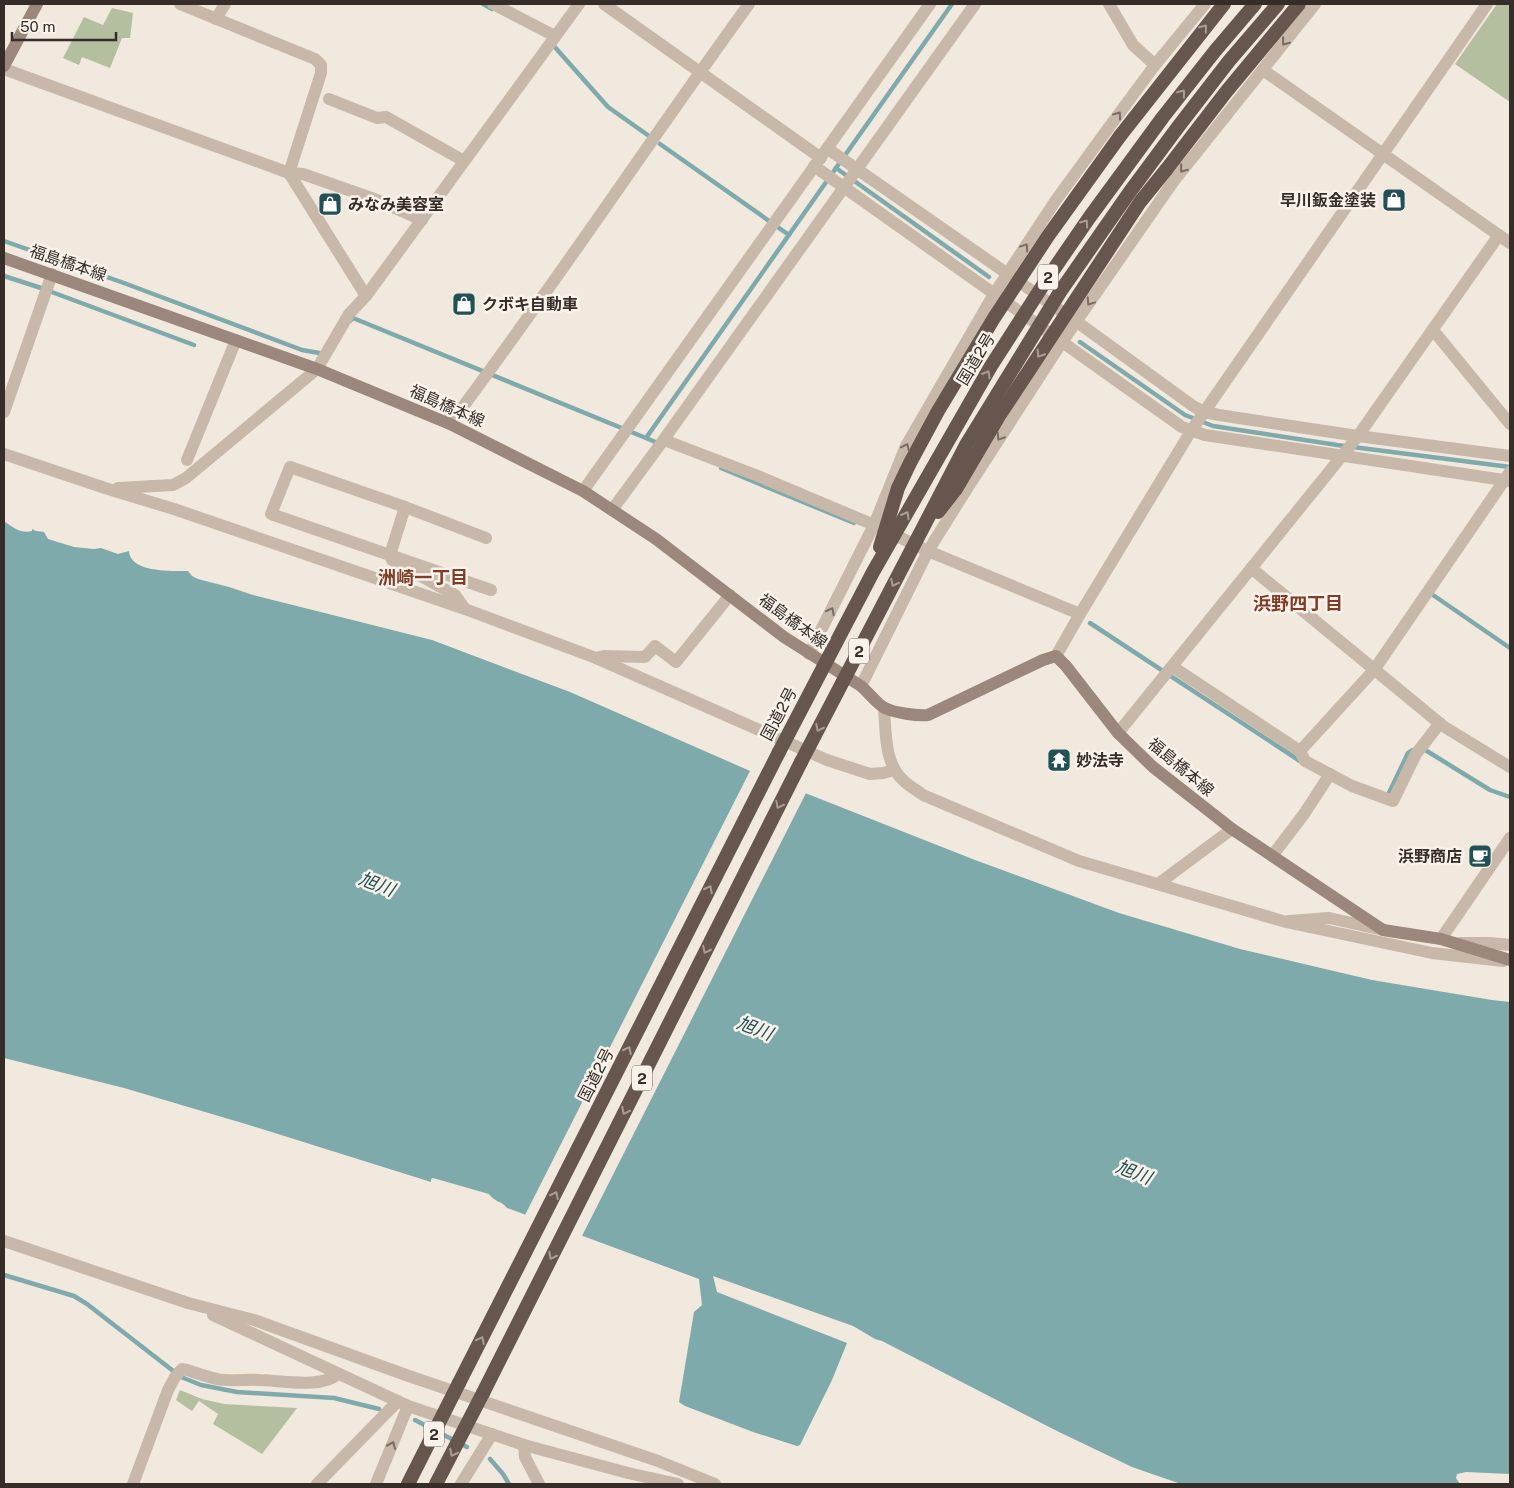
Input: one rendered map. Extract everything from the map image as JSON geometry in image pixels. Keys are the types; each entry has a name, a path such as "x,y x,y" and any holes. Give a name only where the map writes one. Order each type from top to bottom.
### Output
{"highway":[{"path":"873,572 898,488 938,411 994,318 1042,245 1120,136 1224,4"},
{"name":"国道2号","path":"408,1484 778,752 873,572 991,366 1051,274 1089,218 1163,117 1255,4"},
{"name":"2","path":"436,1484 801,762 966,445 1060,292 1129,194 1229,61 1278,4"},
{"path":"916,540 956,489 999,416 1140,202 1226,92 1299,4"}],"main road":[{"path":"4,68 37,4"},
{"name":"福島橋本線","path":"4,258 317,369 450,424 583,491 656,539 784,637 861,686 884,708"},
{"path":"884,708 916,716 928,715 1043,660 1056,656"},
{"name":"福島橋本線","path":"1056,656 1066,666 1118,733 1153,767 1232,829 1272,856 1383,930 1458,943 1510,961"}],"street":[{"path":"180,4 315,59 321,65 321,73 289,173 366,296"},
{"path":"216,19 225,4"},
{"path":"493,4 555,36"},
{"path":"108,489 173,485 186,478 317,369 349,314 366,296 579,4"},
{"path":"604,4 821,158 994,294 1182,427 1219,415 1357,438 1510,456"},
{"path":"450,424 749,4"},
{"path":"583,491 930,4"},
{"path":"612,510 662,443 844,176 975,4"},
{"path":"1109,4 1133,45 1155,65"},
{"path":"809,654 874,525 906,446 994,294 1056,200 1155,65 1205,4"},
{"path":"861,686 928,551 1062,342 1173,182 1315,4"},
{"path":"1056,656 1198,421 1487,4"},
{"path":"4,68 289,173 303,174 377,200 422,220"},
{"path":"1263,70 1510,243"},
{"path":"329,99 377,118 386,117 464,161"},
{"path":"821,158 839,157 844,176 1007,274 1193,406 1205,435 1509,476 1374,670 1300,751"},
{"path":"1118,733 1357,438 1499,235"},
{"path":"4,412 52,274"},
{"path":"1433,330 1510,424"},
{"path":"187,460 236,340"},
{"path":"662,443 758,476 874,525 928,551 1080,614"},
{"path":"4,454 183,512 465,608 596,658 827,760 870,774 894,770"},
{"path":"486,538 405,507 290,467 271,514 491,590"},
{"path":"405,507 390,555 392,560 455,595 465,608"},
{"path":"1251,568 1440,723 1510,767"},
{"path":"596,658 604,656 645,657 655,646 676,662 730,595"},
{"path":"1170,671 1300,751 1305,760 1329,777 1393,801 1420,748 1440,723"},
{"path":"884,708 888,751 894,770 903,781 923,795 1079,861 1286,922 1432,953 1510,961"},
{"path":"1272,856 1329,777"},
{"path":"1158,884 1232,829"},
{"path":"1441,939 1510,838"},
{"path":"1286,922 1329,918 1383,930"},
{"path":"1458,943 1510,945"},
{"path":"4,1241 188,1304 254,1320 406,1375 658,1461 715,1484"},
{"path":"188,1304 403,1404 524,1445 628,1473 678,1484"},
{"path":"133,1484 168,1390 182,1369 225,1380 312,1382 329,1380 338,1374"},
{"path":"317,1484 403,1404"},
{"path":"376,1484 403,1404"},
{"path":"462,1484 492,1434"},
{"path":"524,1445 525,1457 539,1484"}],"green space":[{"path":"1497,4 1510,4 1510,102 1455,64"},
{"path":"112,8 133,13 130,38 122,38 110,68 82,57 79,65 63,58 84,17 103,25"},
{"path":"180,1390 202,1399 224,1404 297,1408 262,1454 213,1424 218,1414 199,1401 192,1411 176,1400"}],"water":[{"name":"旭川","path":"4,521 20,531 28,532 32,531 32,529 44,532 48,539 74,547 101,548 118,554 129,551 131,558 144,567 188,571 198,579 253,595 432,640 570,692 757,774 975,860 1119,913 1240,949 1372,980 1510,1002 1510,1474 1466,1472 1457,1474 1456,1478 1460,1484 1178,1483 1132,1467 1057,1431 853,1326 713,1276 717,1292 847,1343 832,1380 800,1445 797,1446 753,1432 679,1402 694,1312 702,1305 699,1279 507,1208 489,1194 433,1178 431,1182 124,1088 4,1058"}],"pier":[{"path":"751,769 807,791 581,1238 524,1217"}],"waterway":[{"path":"483,4 492,9"},
{"path":"952,4 836,168 989,277"},
{"path":"553,45 608,107 649,136"},
{"path":"660,144 789,235"},
{"path":"350,321 353,318 646,438 836,168"},
{"path":"4,241 124,283 302,350 325,354"},
{"path":"4,276 194,345"},
{"path":"1080,342 1185,415 1213,426 1337,445 1510,467"},
{"path":"646,438 660,444"},
{"path":"721,468 854,523"},
{"path":"1433,595 1510,648"},
{"path":"1090,623 1300,761"},
{"path":"1422,748 1490,790 1510,797"},
{"path":"1387,797 1408,753 1413,750"},
{"path":"4,1275 74,1296 181,1377 201,1385 237,1392 334,1398 379,1409"},
{"path":"415,1420 467,1447"},
{"path":"490,1459 509,1484"}],"place":[{"name":"早川鈑金塗装","path":"1394,200"},
{"name":"みなみ美容室","path":"330,204"},
{"name":"クボキ自動車","path":"464,304"},
{"name":"妙法寺","path":"1059,760"},
{"name":"浜野商店","path":"1480,856"}],"district":[{"name":"洲崎一丁目","path":"423,577"},
{"name":"浜野四丁目","path":"1298,603"}]}
